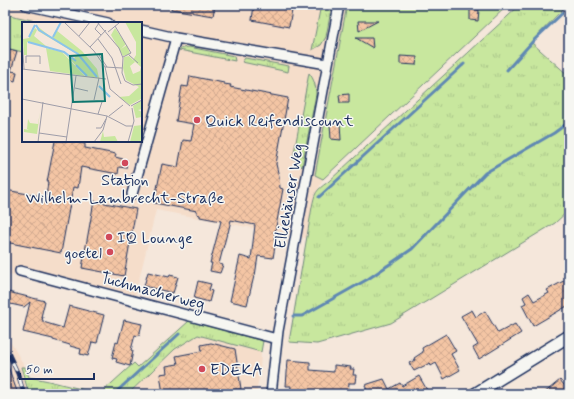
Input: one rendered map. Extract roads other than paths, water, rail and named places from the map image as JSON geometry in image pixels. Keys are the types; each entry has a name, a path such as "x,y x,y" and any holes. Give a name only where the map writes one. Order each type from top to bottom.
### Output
{"street":[{"path":"26,5 103,22"},
{"name":"Elliehäuser Weg","path":"271,394 277,339 339,5"},
{"path":"142,30 176,38 327,64"},
{"path":"132,194 176,38"},
{"name":"Tuchmacherweg","path":"20,271 277,339"},
{"path":"475,394 569,336"}],"waterway":[{"path":"507,70 533,41 569,7"},
{"path":"319,197 464,64"},
{"path":"293,316 302,316 368,279 412,249 485,173 554,133 569,122"},
{"path":"114,394 179,334"}],"railway":[{"path":"5,346 18,374 24,394"}],"place":[{"name":"Quick Reifendiscount","path":"197,120"},
{"name":"Station Wilhelm-Lambrecht-Straße","path":"125,163"},
{"name":"IQ Lounge","path":"109,237"},
{"name":"goetel","path":"110,252"},
{"name":"EDEKA","path":"202,369"}]}
